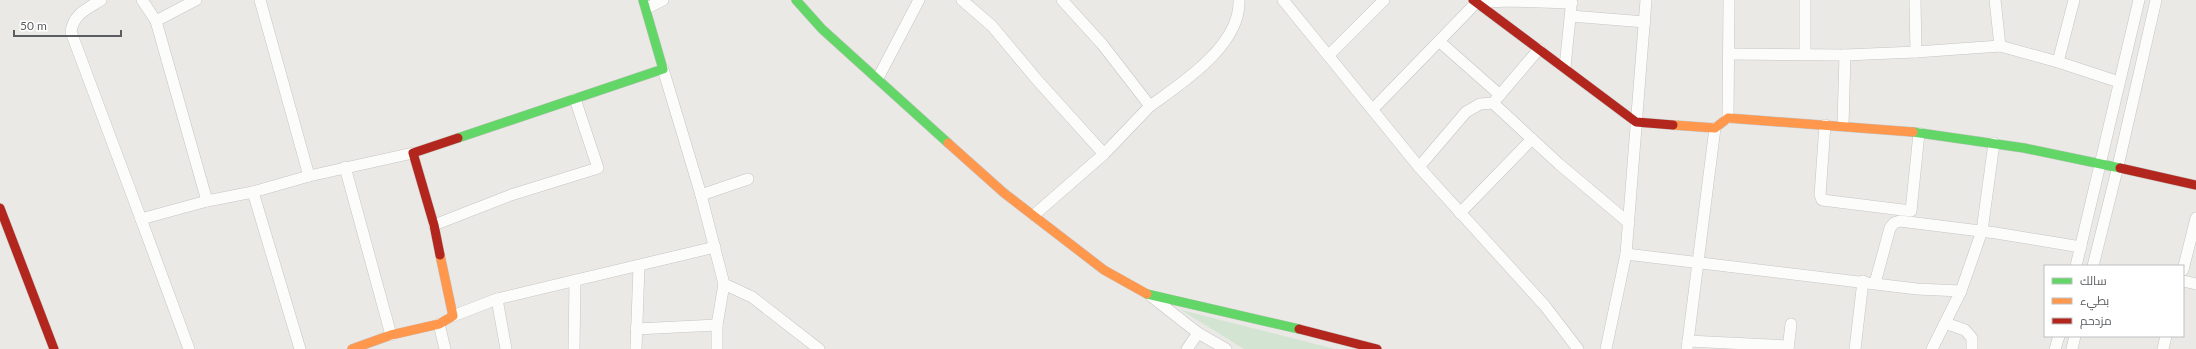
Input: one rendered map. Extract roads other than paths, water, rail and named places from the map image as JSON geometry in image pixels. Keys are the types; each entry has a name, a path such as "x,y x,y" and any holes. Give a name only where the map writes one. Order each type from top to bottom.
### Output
{"street":[{"path":"101,0 78,15 72,23 71,32 189,349"},
{"path":"142,0 156,21 207,201"},
{"path":"156,21 196,0"},
{"path":"260,0 309,176"},
{"path":"663,0 645,4 701,195 724,284 717,325 717,349"},
{"path":"796,0 822,29 1004,193 1104,270 1148,295 1198,333 1226,349"},
{"path":"878,78 919,0"},
{"path":"962,0 992,26 1038,81 1104,154"},
{"path":"1062,0 1102,44 1150,106"},
{"path":"1034,215 1104,154 1150,106 1187,80 1206,63 1229,34 1240,11 1239,0"},
{"path":"1283,0 1419,167 1545,306 1578,349"},
{"path":"1329,55 1384,0"},
{"path":"1373,109 1440,42 1474,2 1506,0 1572,1 1565,67"},
{"path":"1606,349 1626,254 1646,0"},
{"path":"1728,118 1730,0"},
{"path":"1804,54 1805,0"},
{"path":"1916,0 1916,52"},
{"path":"1995,0 2000,46"},
{"path":"2058,62 2074,0"},
{"path":"2076,265 2139,0"},
{"path":"2093,265 2118,166 2156,0"},
{"path":"1474,2 1565,67 1636,122 1715,128 1728,118 1919,133 1994,143 2101,162 2196,184"},
{"path":"1571,16 1645,22"},
{"path":"1440,42 1500,95"},
{"path":"1729,54 1845,55 2000,46 2058,62 2119,82"},
{"path":"1419,167 1466,112 1480,104 1493,103 1539,49"},
{"path":"1843,126 1845,55"},
{"path":"141,219 207,201 253,192 346,167 413,153 663,69"},
{"path":"434,225 511,195 598,168 575,99"},
{"path":"1493,103 1629,223"},
{"path":"1825,125 1820,195 1822,200 1911,216 1982,231 2081,248"},
{"path":"1715,128 1688,345 1788,348 1791,324"},
{"path":"1911,216 1919,133"},
{"path":"1460,213 1532,139"},
{"path":"1932,349 1960,291 1982,231 1994,143"},
{"path":"413,153 434,225 453,316"},
{"path":"346,167 391,335"},
{"path":"701,195 748,179"},
{"path":"253,192 300,349"},
{"path":"0,208 54,349"},
{"path":"1875,283 1890,228 1894,223 1911,216"},
{"path":"2184,266 2196,218"},
{"path":"349,349 391,335 439,324 453,316 497,300 715,247"},
{"path":"1626,254 1863,281 1917,289 1960,291"},
{"path":"636,349 639,266"},
{"path":"574,349 575,280"},
{"path":"1855,349 1863,281"},
{"path":"2184,281 2196,284"},
{"path":"724,284 752,297 819,349"},
{"path":"1148,295 1280,324 1377,349"},
{"path":"497,300 506,349"},
{"path":"1945,323 1965,330 1972,338 1972,349"},
{"path":"439,324 445,349"},
{"path":"636,329 717,325"},
{"path":"1187,349 1198,333"},
{"path":"2055,349 2059,337"},
{"path":"2072,349 2075,337"},
{"path":"2163,349 2166,337"}]}
